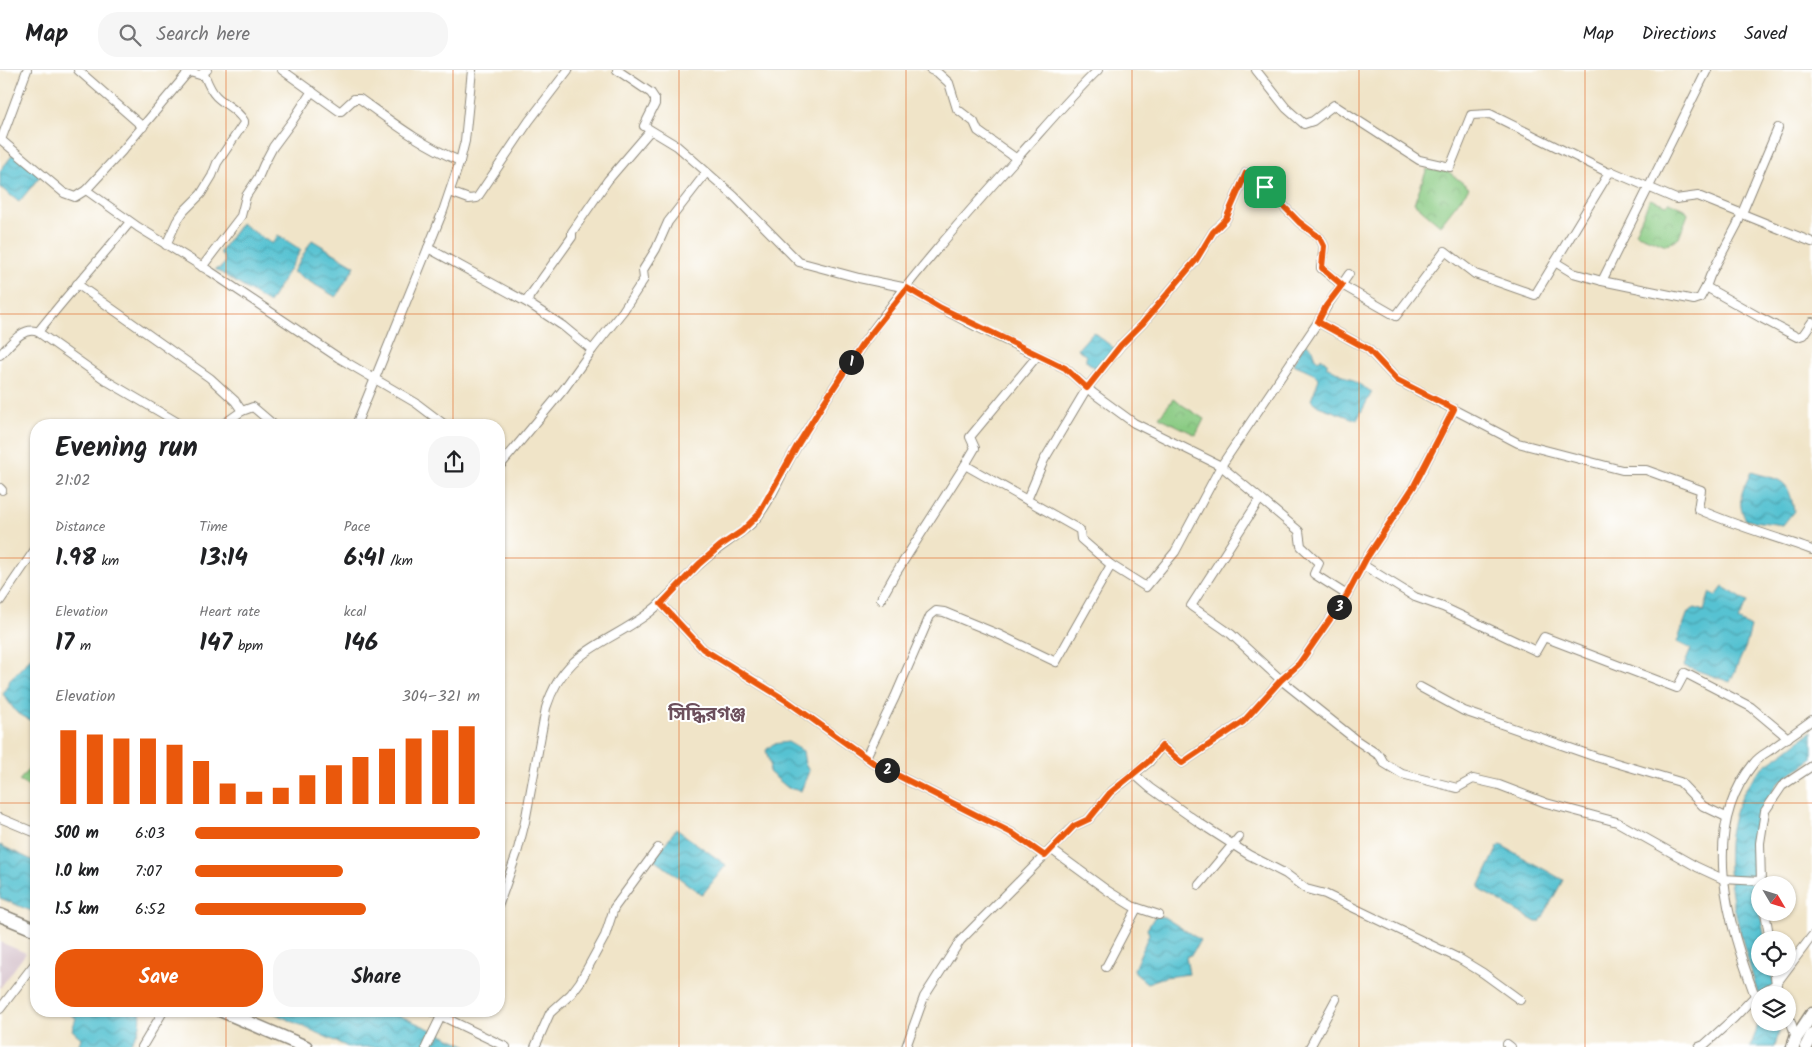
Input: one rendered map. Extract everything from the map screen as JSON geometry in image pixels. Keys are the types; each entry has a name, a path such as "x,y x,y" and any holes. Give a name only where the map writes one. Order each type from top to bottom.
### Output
{"main road":[{"path":"0,915 30,928"},
{"path":"1798,1044 1812,1014"},
{"path":"236,1017 306,1047"},
{"path":"1798,1044 1812,1035"}],"street":[{"path":"27,70 1,140 64,193 75,197 86,190 190,72 200,75 205,72 212,92 237,110 244,123 216,162 212,176 201,194 177,221 166,245"},
{"path":"78,70 143,127"},
{"path":"282,70 341,111 354,99 360,100 413,137 460,160"},
{"path":"358,419 450,192 465,141 472,70"},
{"path":"450,192 469,199 477,198 529,121 568,70"},
{"path":"617,70 652,93 656,99 644,126 677,146 734,196 799,262 859,278 907,288 941,308 1065,368 1087,388 1134,423 1221,466 1299,531 1301,546 1319,563 1314,574 1347,595"},
{"path":"931,70 938,73 949,83 957,109 974,122 978,132 1016,159"},
{"path":"505,887 525,822 536,756 552,691 569,666 586,651 640,620 661,604 699,564 742,531 758,515 792,454 862,345 962,219 1070,98 1098,70"},
{"path":"1256,70 1286,108 1304,124 1313,121 1334,105 1419,160 1450,167 1470,115 1490,114 1609,173 1612,172 1676,199 1698,196 1812,242"},
{"path":"1602,281 1707,70"},
{"path":"202,267 241,216 246,196 258,178 264,164 312,91"},
{"path":"1554,262 1573,273 1602,281 1694,300 1700,298 1741,214 1778,128"},
{"path":"528,303 530,297 572,237 572,232 603,188 650,131"},
{"path":"505,460 564,390 592,350 623,311 644,279 643,270 656,249 668,222 706,173"},
{"path":"1027,500 1044,460 1087,388 1121,345 1142,324 1196,260 1213,232 1226,219 1246,173 1265,187 1299,222 1320,238 1324,246 1322,268 1342,285 1396,316 1445,251 1474,274 1535,296 1609,173"},
{"path":"86,190 130,222 202,267 339,358 416,403 437,419"},
{"path":"38,332 130,222"},
{"path":"428,248 528,303 563,326 592,350"},
{"path":"965,465 1080,530 1081,539 1111,565 1146,587 1175,552 1221,466 1318,322 1326,306 1350,274"},
{"path":"77,284 210,378 235,401 242,411"},
{"path":"1706,287 1797,337 1803,335 1812,322"},
{"path":"1318,322 1368,349 1397,380 1518,443 1622,470 1646,470 1701,490 1698,510 1726,522 1768,534 1812,550"},
{"path":"0,355 27,331 34,330 107,382 172,419"},
{"path":"881,599 975,448 970,437 1038,355"},
{"path":"231,419 242,411 253,407 267,419"},
{"path":"906,1047 924,997 960,941 1074,826 1089,819 1110,793 1148,762 1162,746 1182,763 1243,722 1281,680 1299,664 1347,595 1363,565 1414,486 1454,409"},
{"path":"1260,499 1191,606 1230,634 1281,680 1356,740 1380,756 1384,763 1402,774 1457,788 1473,779 1486,781 1546,803 1618,822 1723,879 1751,882"},
{"path":"0,601 30,557"},
{"path":"866,757 895,697 930,616 936,611 944,612 1000,634 1056,662 1111,565"},
{"path":"1363,565 1415,597 1443,607 1536,651 1544,637 1677,688 1685,673 1751,707 1788,738"},
{"path":"661,604 703,649 787,701 875,764 1012,833 1045,856"},
{"path":"1420,687 1464,711 1596,756 1680,782 1703,806 1726,817"},
{"path":"1752,986 1735,933 1723,879 1721,858 1726,817 1739,783 1755,761 1812,720"},
{"path":"1761,876 1760,843 1765,811 1782,786 1812,766"},
{"path":"1134,774 1150,788 1233,844 1286,874 1306,889 1325,894 1460,959 1520,1000"},
{"path":"0,818 30,830"},
{"path":"1199,885 1239,836"},
{"path":"535,1047 550,1014 571,994 580,982 605,936 614,908 658,848"},
{"path":"1052,850 1108,891 1136,908 1159,915"},
{"path":"1106,967 1136,908"},
{"path":"1772,986 1776,984 1812,936"},
{"path":"0,1009 30,970"},
{"path":"1775,976 1776,984"},
{"path":"1310,1047 1336,999"},
{"path":"1699,1047 1704,1045 1734,1018 1751,1000"},
{"path":"142,1047 160,1017"},
{"path":"426,1047 441,1017"},
{"path":"450,1017 506,1047"},
{"path":"1794,1031 1798,1044"}],"shaded area":[{"path":"0,942 26,953 0,988"}],"green space":[{"path":"1427,169 1449,172 1469,188 1440,225 1414,203"},
{"path":"1650,199 1666,205 1669,202 1686,210 1688,214 1679,238 1666,245 1635,233"},
{"path":"1173,399 1204,419 1196,435 1159,417"},
{"path":"30,767 30,787 19,781"}],"water":[{"path":"14,153 41,175 19,202 0,187 0,171"},
{"path":"241,223 272,244 278,235 301,250 269,303 215,269 220,268 225,263 220,252"},
{"path":"312,240 355,266 336,297 293,272"},
{"path":"1093,332 1115,349 1095,368 1086,361 1086,356 1078,349"},
{"path":"1305,343 1313,349 1314,358 1318,360 1321,358 1328,364 1326,366 1372,392 1357,420 1318,406 1311,400 1319,379 1311,372 1293,364"},
{"path":"1751,472 1777,479 1786,486 1794,511 1783,525 1746,520 1741,507 1741,496"},
{"path":"1723,587 1748,602 1738,620 1751,627 1746,646 1730,682 1684,666 1691,649 1677,642 1688,612 1695,608 1704,611 1710,592 1716,596"},
{"path":"30,658 30,720 16,712 3,694 10,680"},
{"path":"1812,731 1812,759 1777,784 1757,818 1752,844 1754,876 1751,876 1751,921 1762,921 1764,931 1751,931 1751,972 1731,887 1729,858 1731,829 1739,802 1755,776"},
{"path":"788,742 803,751 805,764 809,771 801,791 788,788 769,772 770,765 766,750 773,744"},
{"path":"676,829 726,865 702,895 654,859"},
{"path":"0,845 30,859 30,910 0,898"},
{"path":"1501,845 1563,880 1540,922 1536,922 1482,891 1479,887 1498,847"},
{"path":"1155,916 1164,917 1200,940 1192,954 1186,957 1189,974 1165,977 1147,983 1136,974 1134,969 1149,934 1147,929"},
{"path":"1752,976 1772,976 1774,986 1755,986"},
{"path":"74,1017 141,1017 137,1034 128,1047 78,1047 81,1038 72,1030 76,1018"},
{"path":"282,1017 403,1017 470,1047 348,1047"},
{"path":"1779,1031 1775,1047 1750,1047 1756,1032"}],"district":[{"name":"সিদ্ধিরগঞ্জ","path":"707,715"}],"route":[{"path":"1246,173 1265,187 1299,222 1320,238 1324,246 1322,268 1342,285 1326,306 1318,322 1368,349 1397,380 1454,409 1414,486 1366,559 1347,595 1299,664 1281,680 1243,722 1182,763 1162,746 1148,762 1110,793 1089,819 1074,826 1045,856 1012,833 943,800 905,778 875,764 787,701 703,649 661,604 699,564 751,524 770,496 778,478 823,404 862,345 907,288 977,327 1065,368 1087,388 1121,345 1142,324 1196,260 1213,232 1226,219 1246,173"}]}
